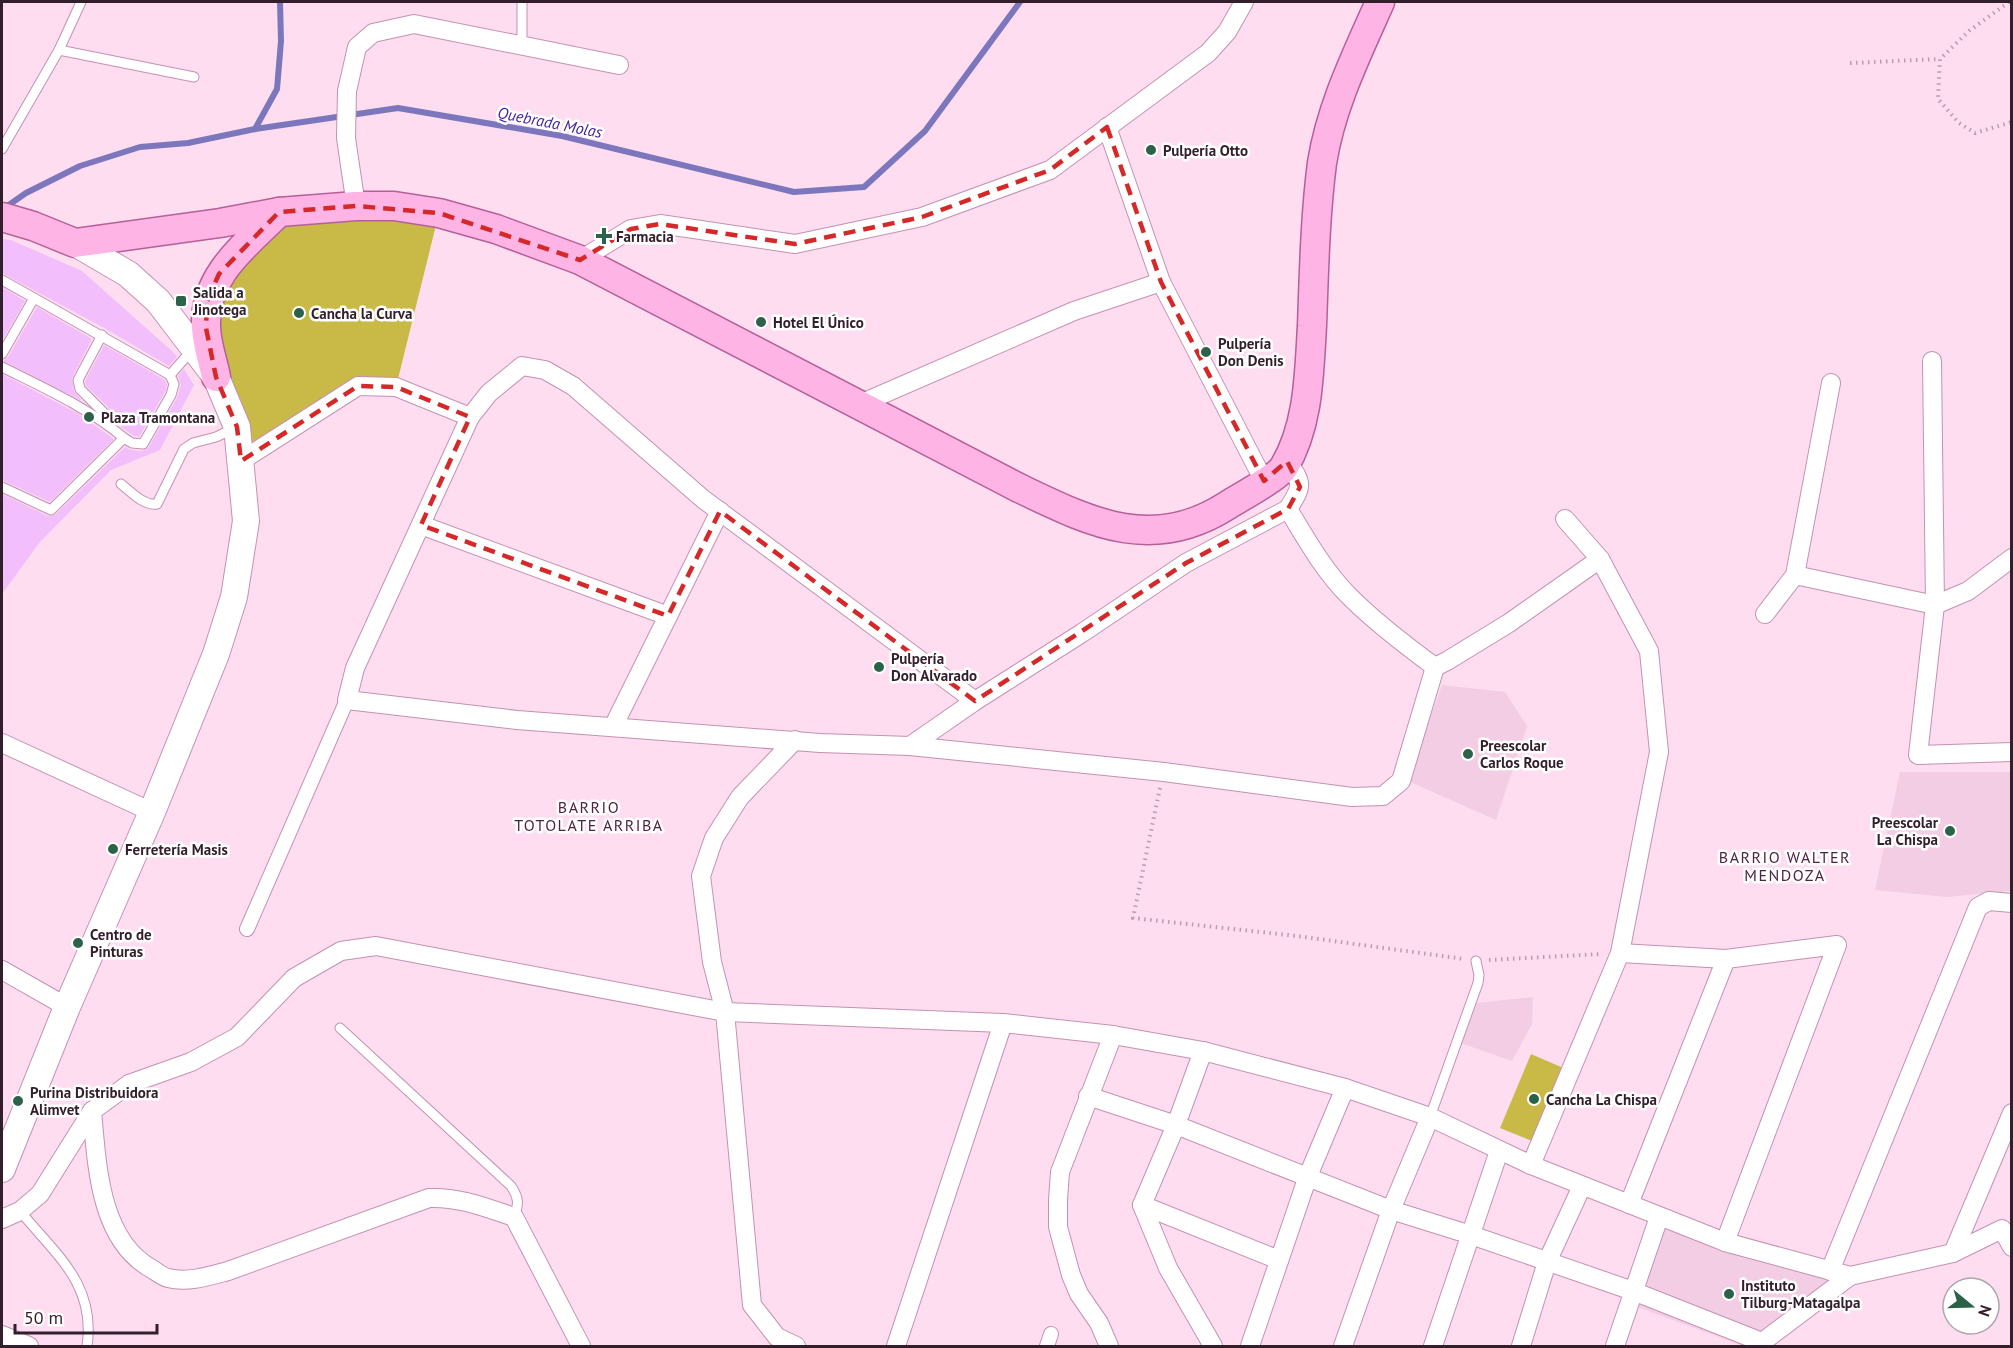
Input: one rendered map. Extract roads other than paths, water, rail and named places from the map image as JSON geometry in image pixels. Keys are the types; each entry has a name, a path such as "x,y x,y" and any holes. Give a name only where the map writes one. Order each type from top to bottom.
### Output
{"main road":[{"path":"75,243 220,223 279,212 356,206 394,206 440,213 496,229 580,260 1019,488 1078,516 1119,529 1161,530 1187,524 1219,511 1282,470 1299,433 1309,387 1322,162 1334,109 1380,2"},
{"path":"2,1169 67,1007 152,812 216,654 234,597 246,521 241,461 237,427 216,377 206,328 207,301 219,274 279,212"},
{"path":"2,217 33,226 75,243 128,274 158,301 216,377"}],"street":[{"path":"580,260 631,229 660,224 795,243 922,217 1050,170 1208,53 1227,32 1244,2"},
{"path":"356,206 346,138 347,91 357,47 373,33 414,24 619,65"},
{"path":"1107,127 1161,282 1264,482"},
{"path":"860,404 1074,311 1161,282"},
{"path":"1932,361 1935,605 1918,755 2012,752"},
{"path":"247,928 347,700 355,668 470,417 489,393 522,366 545,370 573,386 720,511 975,701"},
{"path":"1765,614 1796,575 1831,383"},
{"path":"241,461 358,386 396,387 470,417"},
{"path":"910,746 1186,563 1288,509 1300,487 1299,478 1287,461"},
{"path":"1288,509 1312,551 1348,595 1392,635 1435,667"},
{"path":"613,728 720,511"},
{"path":"1531,1165 1620,953 1659,752 1649,651 1600,559 1565,519"},
{"path":"421,525 668,616"},
{"path":"1796,575 1935,605 1968,591 2012,558"},
{"path":"1435,667 1447,662 1509,623 1600,559"},
{"path":"347,700 517,720 613,728 910,746 1164,772 1352,797 1383,796 1401,781 1435,667"},
{"path":"795,740 740,797 714,838 701,876 712,962 725,1012 752,1305 777,1337 796,1347"},
{"path":"2,743 152,812"},
{"path":"1830,1271 1978,907 1989,901 2012,903"},
{"path":"1620,953 1726,959 1837,945 1725,1242"},
{"path":"2,1219 20,1211 40,1194 92,1111 129,1084 191,1062 237,1037 294,978 341,951 376,946 725,1012 1004,1023 1113,1035 1203,1051 1345,1088 1430,1117 1531,1165 1725,1242 1850,1276"},
{"path":"1629,1204 1726,959"},
{"path":"2,970 67,1007"},
{"path":"896,1347 1004,1023"},
{"path":"1109,1347 1099,1323 1079,1294 1071,1275 1058,1227 1060,1173 1113,1035"},
{"path":"1203,1051 1143,1205 1168,1268 1213,1347"},
{"path":"1250,1347 1308,1176 1345,1088"},
{"path":"1088,1096 1176,1125 1391,1210 1470,1234 1634,1291 1760,1344 1850,1276 1953,1253 2007,1227 2012,1247"},
{"path":"92,1111 99,1184 115,1229 138,1261 168,1278 200,1279 228,1271 429,1198 447,1197 514,1217 581,1347"},
{"path":"1953,1253 2012,1113"},
{"path":"1343,1347 1391,1210 1430,1117"},
{"path":"1433,1347 1499,1151"},
{"path":"1521,1347 1547,1262 1582,1185"},
{"path":"1143,1205 1279,1260"},
{"path":"1615,1347 1659,1217"},
{"path":"2,1335 29,1347"}],"lane":[{"path":"2,149 59,50 81,2"},
{"path":"522,2 522,44"},
{"path":"59,50 194,76"},
{"path":"2,280 170,375 174,384 171,395 143,444 132,443 105,422 71,401 2,367"},
{"path":"2,354 34,298"},
{"path":"102,335 78,380 80,389 103,412 105,422"},
{"path":"170,375 193,348"},
{"path":"121,484 145,502 157,504 184,449 237,427"},
{"path":"2,486 51,510 124,438"},
{"path":"1430,1117 1478,983 1476,961"},
{"path":"340,1028 511,1186 518,1195 519,1204 514,1217"},
{"path":"20,1211 69,1266 85,1299 90,1328 87,1347"}],"waterway":[{"path":"255,129 277,89 281,41 280,2"},
{"name":"Quebrada Molas","path":"3,209 26,193 80,166 140,147 188,143 255,129 398,108 562,136 794,192 864,187 925,131 1020,2"}],"place":[{"name":"Pulpería Otto","path":"1151,150"},
{"name":"Farmacia","path":"604,236"},
{"name":"Salida a Jinotega","path":"181,301"},
{"name":"Cancha la Curva","path":"299,313"},
{"name":"Hotel El Único","path":"761,322"},
{"name":"Pulpería Don Denis","path":"1206,352"},
{"name":"Plaza Tramontana","path":"89,417"},
{"name":"Pulpería Don Alvarado","path":"879,667"},
{"name":"Preescolar Carlos Roque","path":"1468,754"},
{"name":"Preescolar La Chispa","path":"1950,831"},
{"name":"Ferretería Masis","path":"113,849"},
{"name":"Centro de Pinturas","path":"78,943"},
{"name":"Cancha La Chispa","path":"1534,1099"},
{"name":"Purina Distribuidora Alimvet","path":"18,1101"},
{"name":"Instituto Tilburg-Matagalpa","path":"1729,1294"}],"district":[{"name":"BARRIO TOTOLATE ARRIBA","path":"589,816"},
{"name":"BARRIO WALTER MENDOZA","path":"1785,866"}]}
